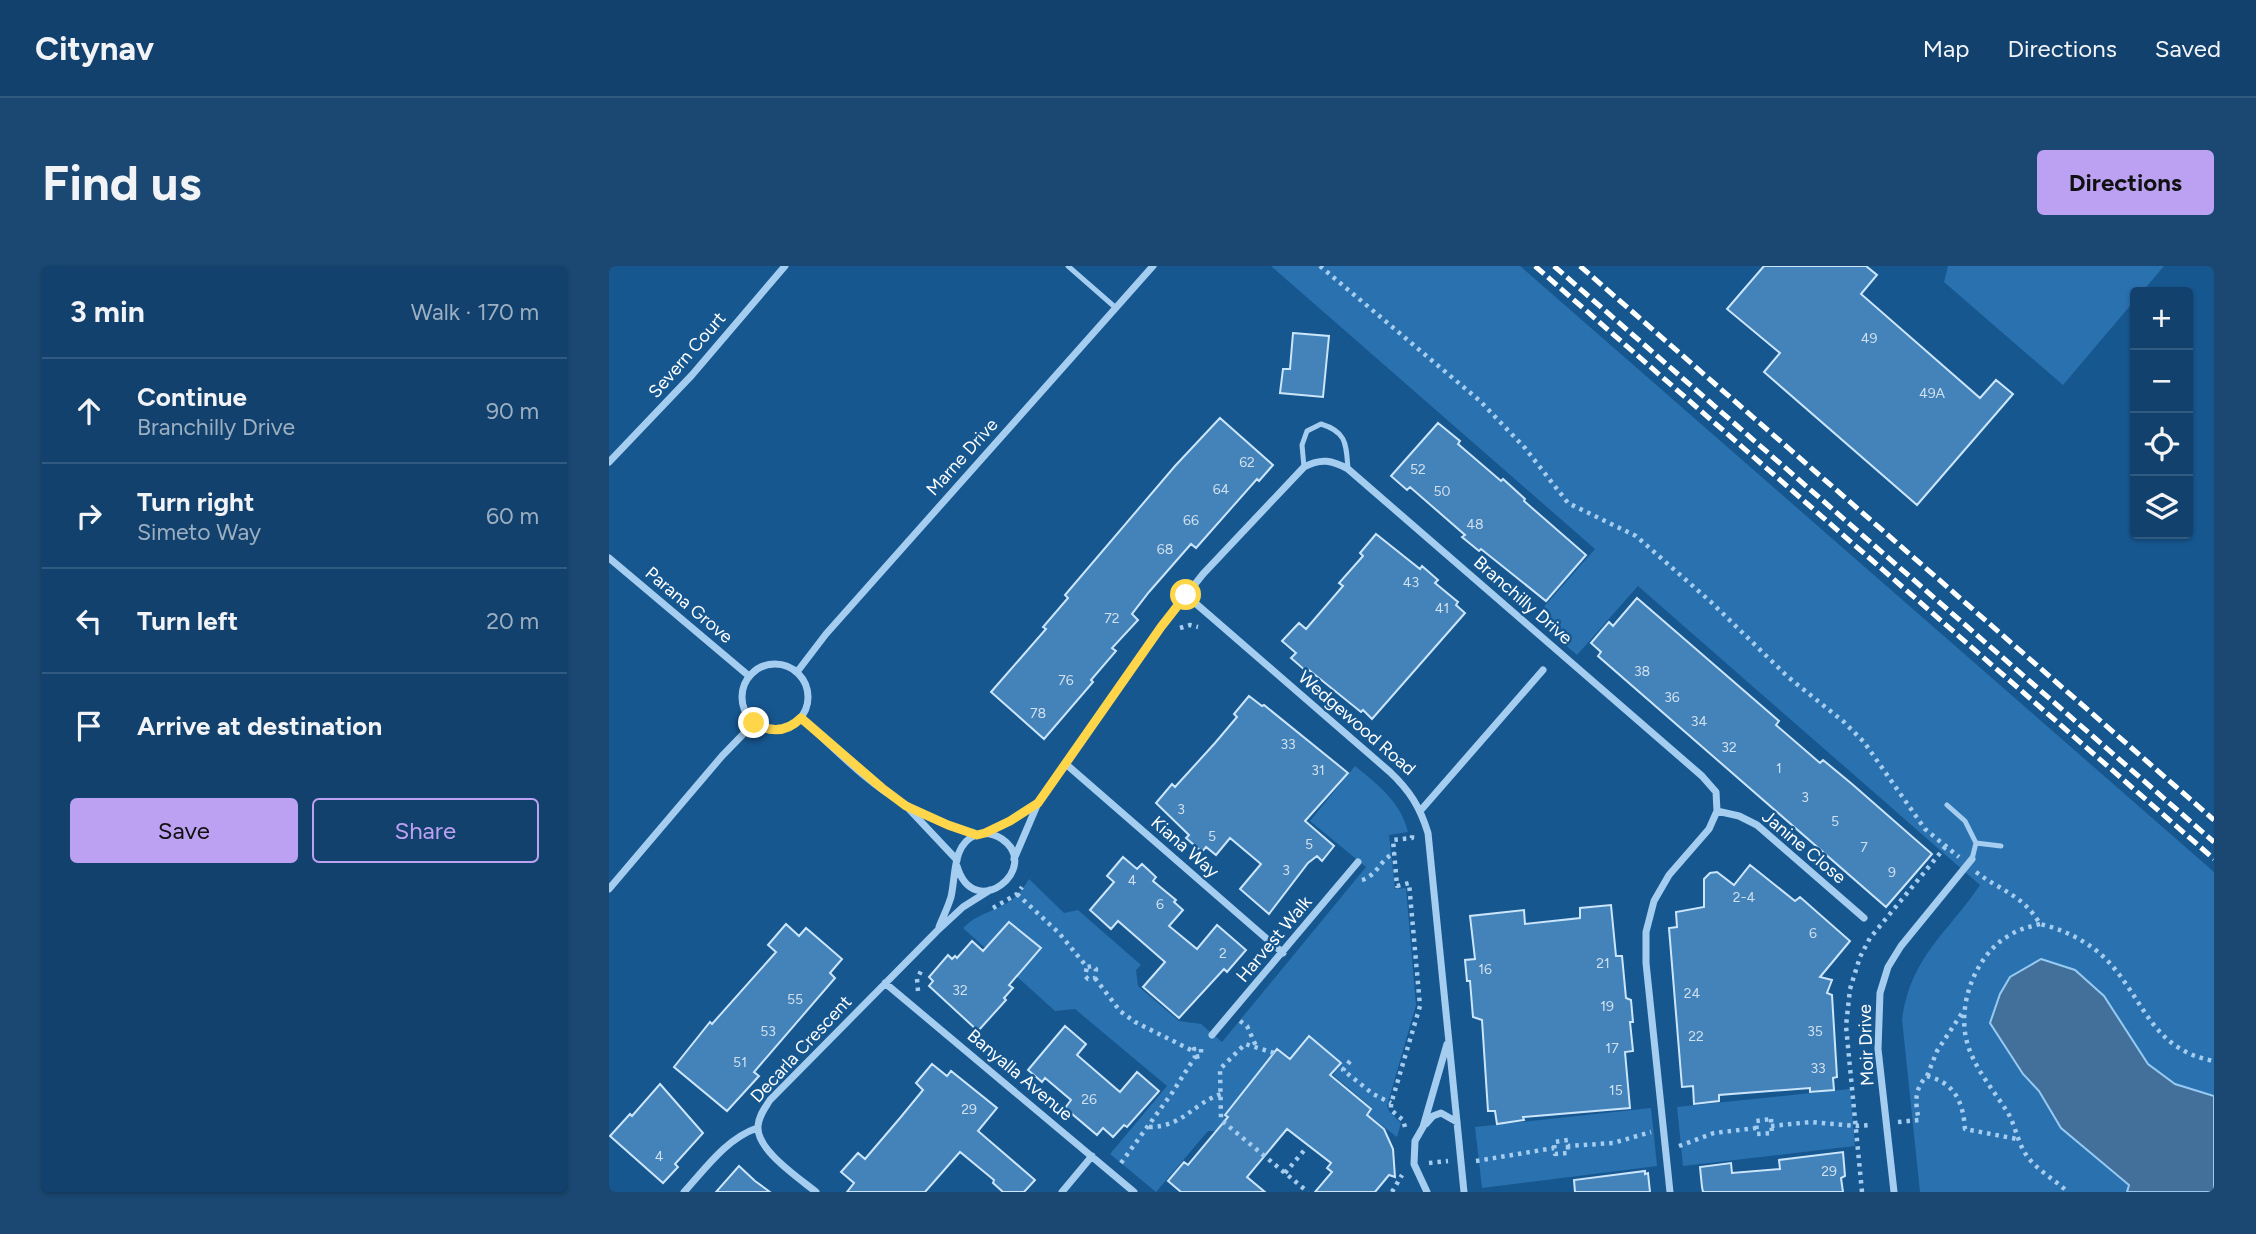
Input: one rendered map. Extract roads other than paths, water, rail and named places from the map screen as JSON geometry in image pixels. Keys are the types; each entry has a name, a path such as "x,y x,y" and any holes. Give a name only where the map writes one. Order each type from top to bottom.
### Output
{"street":[{"name":"Severn Court","path":"609,462 692,375 785,266"},
{"name":"Marne Drive","path":"797,672 835,624 1153,266"},
{"name":"Branchilly Drive","path":"1304,467 1323,460 1335,461 1349,469 1702,776 1716,792 1717,811"},
{"path":"801,718 906,806 957,863 965,882 972,888 991,890 1001,887 1013,869 1014,859 1038,803 1161,627 1203,574 1304,467"},
{"name":"Parana Grove","path":"609,558 749,676"},
{"name":"Wedgewood Road","path":"1186,595 1390,772 1408,789 1421,810 1428,833 1464,1192"},
{"path":"767,665 788,666 797,672 808,689 806,709 801,718 784,729 763,728 754,723 743,706 744,685 749,676 767,665"},
{"path":"1421,810 1543,670"},
{"path":"609,889 754,723"},
{"name":"Kiana Way","path":"1067,765 1283,953"},
{"path":"957,863 963,844 1010,821 1038,803"},
{"path":"906,806 948,825 981,834 994,834 1007,843 1014,859"},
{"path":"1670,1192 1646,963 1646,932 1654,901 1669,874 1709,829 1717,811"},
{"name":"Janine Close","path":"1717,811 1757,825 1864,918"},
{"name":"Harvest Walk","path":"1212,1035 1358,862"},
{"name":"Moir Drive","path":"1893,1192 1878,1049 1880,993 1888,967 1901,946 1970,862"},
{"name":"Decarla Crescent","path":"937,931 950,898 957,863"},
{"name":"Decarla Crescent","path":"816,1192 762,1144 757,1128 761,1114 770,1100 937,931 963,907 991,890"},
{"name":"Banyalla Avenue","path":"885,983 1134,1192"},
{"name":"Wedgewood Road","path":"1427,1192 1414,1164 1415,1141 1423,1127 1449,1040"},
{"path":"1423,1127 1433,1116 1441,1113 1457,1122"},
{"path":"684,1192 729,1143 743,1133 757,1128"},
{"path":"1062,1192 1092,1156"}],"lane":[{"path":"1068,266 1116,308"},
{"path":"1304,467 1302,445 1307,431 1321,424 1335,429 1346,443 1349,469"},
{"path":"1947,805 1965,821 1976,843 2001,846"},
{"name":"Moir Drive","path":"1970,862 1976,843"}],"railway":[{"path":"1535,266 2214,859"},
{"path":"1554,266 2214,842"},
{"path":"1580,266 2214,820"}]}
